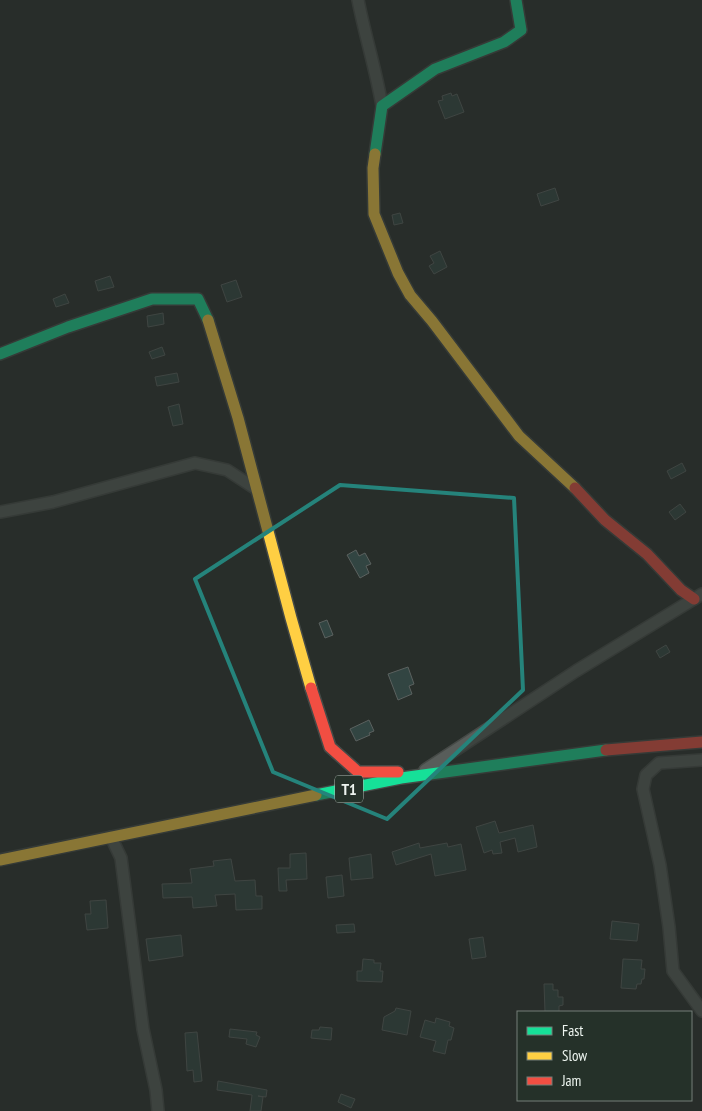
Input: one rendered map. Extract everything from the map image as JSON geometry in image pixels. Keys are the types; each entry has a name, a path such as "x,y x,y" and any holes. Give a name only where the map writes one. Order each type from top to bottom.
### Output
{"main road":[{"path":"516,0 521,30 504,42 435,69 382,106 373,168 374,214 398,272 410,295 520,436 573,486 605,520 647,554 681,590 698,596"},
{"path":"0,354 68,327 152,299 198,299 218,351 243,436 302,658 330,747 358,772 394,773 438,762"},
{"name":"T1","path":"0,860 417,776 626,747 702,742"}],"street":[{"path":"358,0 363,29 373,58 382,106"},
{"path":"0,512 54,502 195,462 227,470 256,489"},
{"path":"417,776 576,671 698,596"},
{"path":"702,760 659,763 646,776 643,789 660,865 673,971 702,1011"},
{"path":"111,837 121,858 142,1020 156,1090 158,1111"}],"highlighted area":[{"path":"340,485 514,498 523,690 387,819 273,772 195,579"}],"building":[{"path":"451,93 452,96 457,94 464,112 445,119 438,101 443,100 442,96"},
{"path":"555,188 559,200 541,206 537,194"},
{"path":"400,213 403,223 394,225 392,215"},
{"path":"440,251 447,267 434,274 429,266 434,263 430,256"},
{"path":"110,276 114,287 98,291 95,281"},
{"path":"236,280 242,297 227,302 221,285"},
{"path":"65,294 69,303 56,307 53,299"},
{"path":"163,313 164,324 148,327 147,316"},
{"path":"162,347 165,355 152,359 149,352"},
{"path":"177,373 179,382 157,386 155,377"},
{"path":"179,404 183,424 173,426 168,407"},
{"path":"682,463 686,471 671,479 667,471"},
{"path":"680,504 686,512 675,520 669,512"},
{"path":"356,550 359,556 365,553 371,564 366,566 369,573 360,578 347,555"},
{"path":"327,620 333,635 325,638 319,623"},
{"path":"666,645 670,652 660,658 656,651"},
{"path":"408,667 414,684 409,686 412,694 398,700 388,674"},
{"path":"369,720 374,731 369,733 370,735 356,741 350,729"},
{"path":"495,821 499,833 533,825 537,847 518,852 515,838 500,842 502,853 493,854 492,850 484,853 476,827"},
{"path":"419,843 420,848 447,843 448,847 461,844 466,870 435,876 431,854 396,865 392,852"},
{"path":"306,853 307,879 286,880 287,891 279,891 278,868 290,868 290,854"},
{"path":"371,854 373,878 351,880 349,858"},
{"path":"231,859 235,881 255,880 256,896 262,896 262,909 236,910 235,894 215,895 217,906 193,908 192,897 163,898 162,884 192,883 190,869 214,866 213,861"},
{"path":"342,875 344,896 328,898 326,877"},
{"path":"106,900 108,928 87,930 85,914 91,914 90,901"},
{"path":"612,921 639,924 637,941 610,939"},
{"path":"354,924 355,932 337,933 336,925"},
{"path":"181,935 183,956 149,961 146,939"},
{"path":"483,937 486,957 472,959 469,939"},
{"path":"363,959 374,960 374,963 381,963 380,971 383,971 382,982 357,981 357,971 362,971"},
{"path":"623,959 642,960 641,969 645,969 644,979 642,979 641,984 637,984 636,989 621,988"},
{"path":"544,984 553,984 553,990 558,990 558,997 563,997 563,1005 559,1006 559,1011 545,1011"},
{"path":"396,1008 411,1011 407,1035 382,1030 384,1017 395,1011"},
{"path":"436,1018 450,1022 449,1026 454,1028 451,1040 448,1040 445,1054 433,1051 436,1041 420,1037 425,1020 435,1023"},
{"path":"320,1027 332,1028 331,1040 311,1038 312,1030 319,1030"},
{"path":"230,1029 257,1032 256,1035 260,1037 256,1047 246,1044 247,1039 229,1037"},
{"path":"197,1032 202,1081 194,1082 193,1070 187,1071 185,1033"},
{"path":"218,1081 267,1090 266,1097 258,1096 263,1097 261,1111 250,1111 252,1095 217,1090"},
{"path":"341,1094 355,1099 351,1108 338,1102"}],"traffic: fast":[{"path":"375,154 382,106 435,69 504,42 521,30 516,0"},
{"path":"0,354 68,327 152,299 198,299 208,320"},
{"path":"316,795 401,778 606,750"}],"traffic: slow":[{"path":"375,154 373,168 374,214 398,273 410,295 432,321 519,436 575,488"},
{"path":"208,320 238,418 311,688"},
{"path":"0,860 316,795"}],"traffic: jam":[{"path":"575,488 605,520 647,554 681,590 694,599"},
{"path":"311,688 330,747 358,772 398,772"},
{"path":"606,750 702,742"}]}
